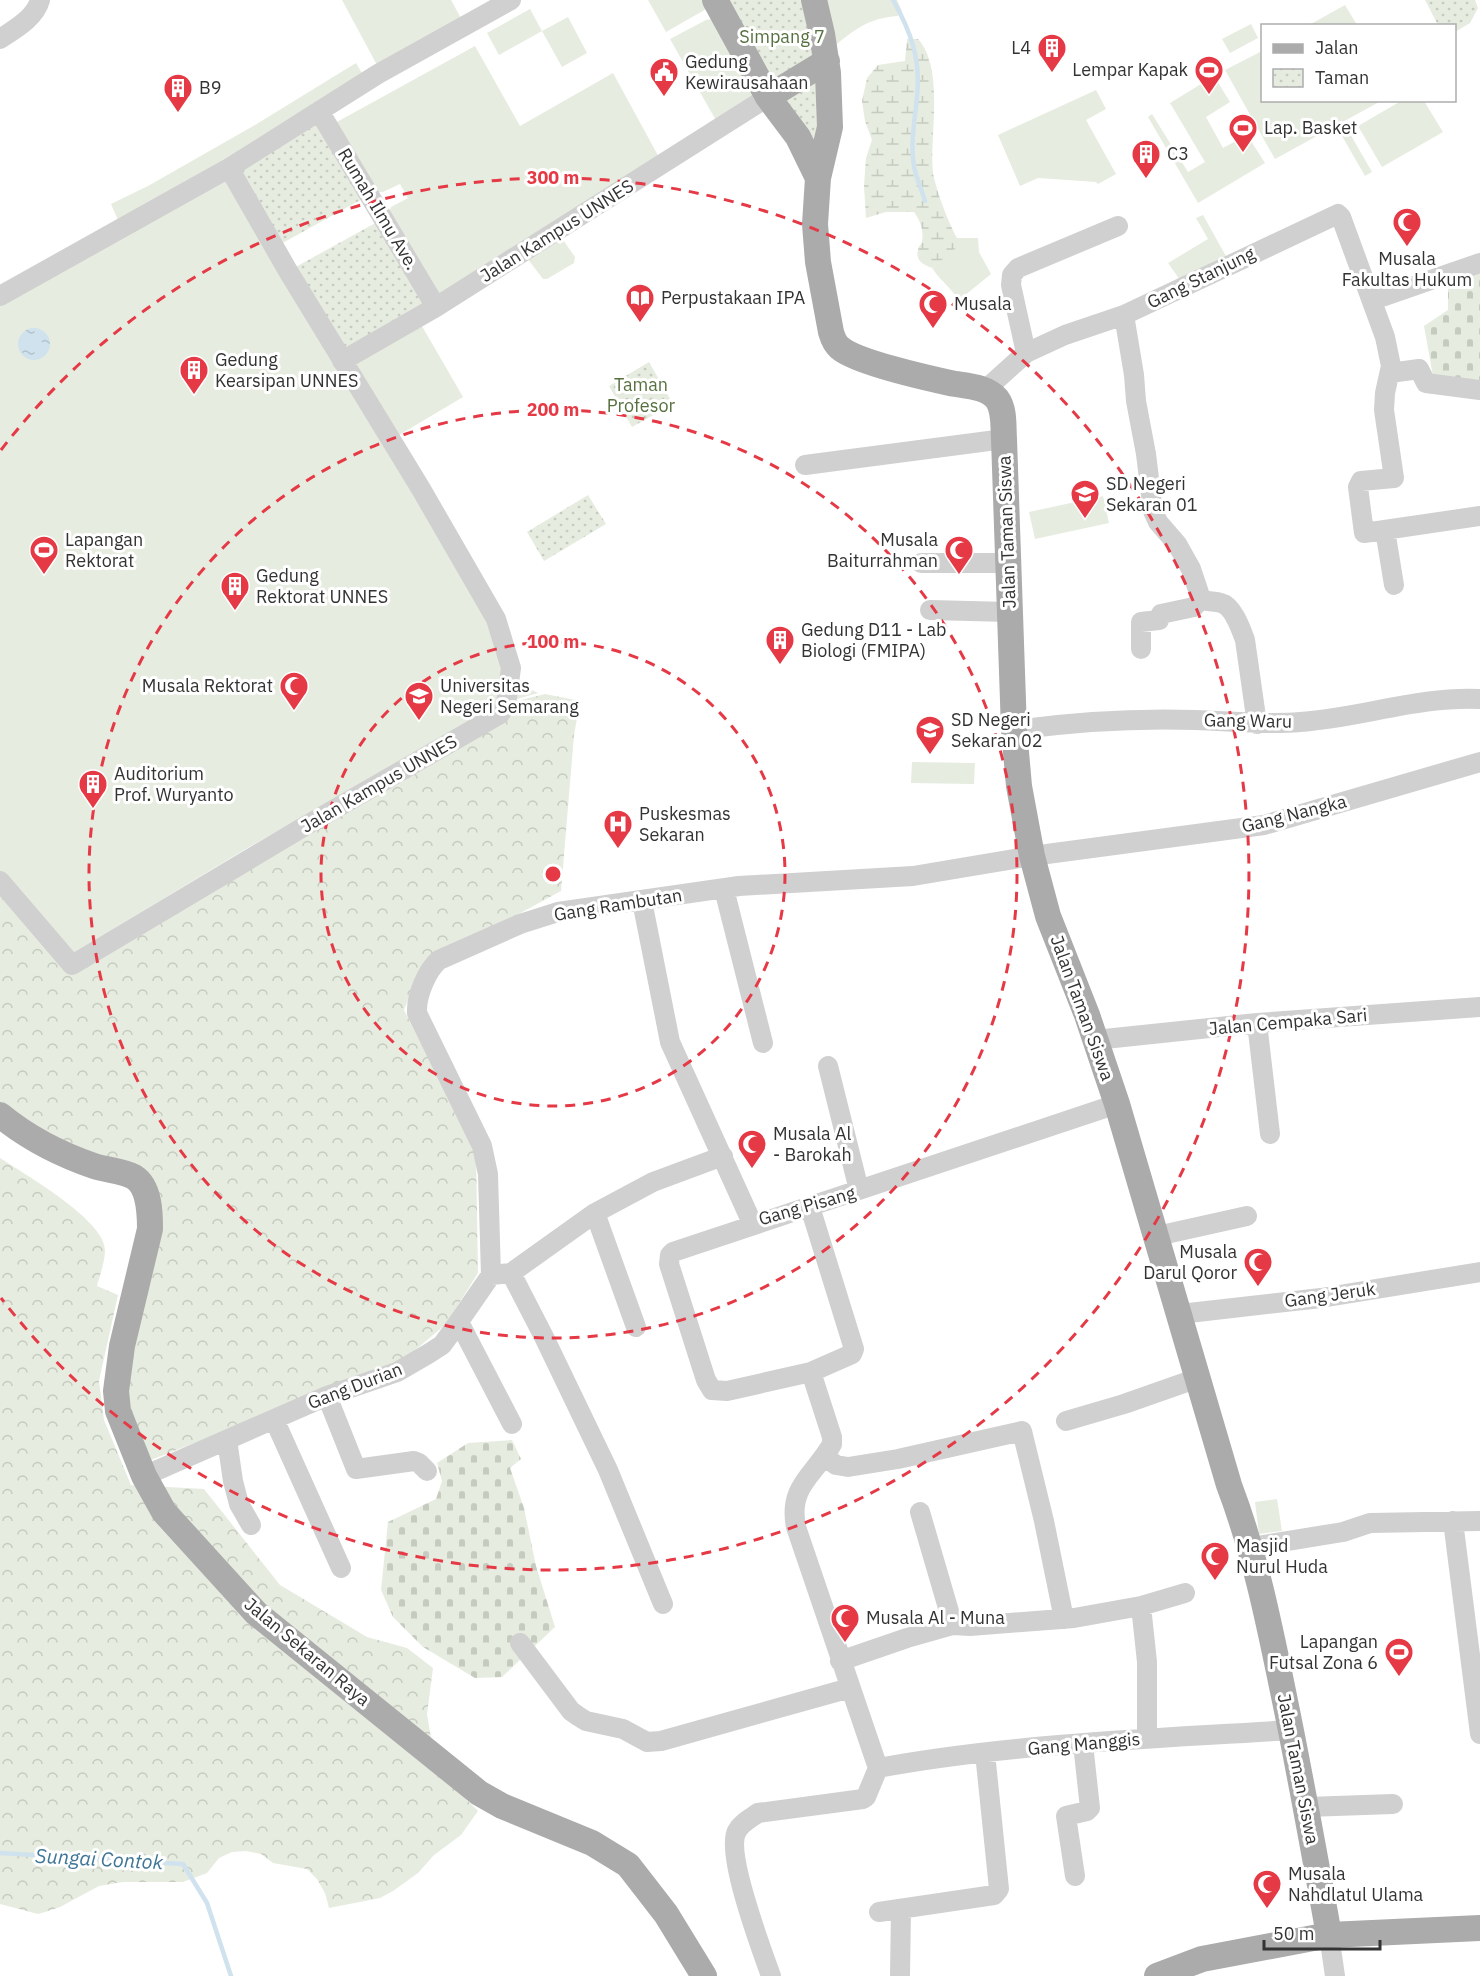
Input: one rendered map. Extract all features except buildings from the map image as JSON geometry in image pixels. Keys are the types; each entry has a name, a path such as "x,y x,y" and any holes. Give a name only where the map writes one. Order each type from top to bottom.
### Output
{"main road":[{"path":"715,0 768,97 798,137 818,178"},
{"path":"814,0 827,61 830,128 818,178 815,224 818,262 834,341 850,354 882,365 927,378 985,390"},
{"path":"768,97 827,61"},
{"name":"Jalan Taman Siswa","path":"985,390 996,398 1001,408 1014,730 1019,786 1032,856 1048,916 1117,1104 1229,1485 1251,1546 1307,1807 1329,1935"},
{"name":"Jalan Sekaran Raya","path":"0,1115 16,1128 54,1151 134,1178 141,1184 150,1214 150,1229 122,1346 116,1391 118,1411 144,1476 164,1512 177,1528 256,1613 479,1793 502,1806 592,1843 628,1865 666,1914 704,1976"},
{"path":"1168,1974 1202,1959 1329,1935 1480,1928"}],"street":[{"path":"0,39 37,9 40,0"},
{"path":"0,296 229,168 378,74 511,0"},
{"name":"Jalan Kampus UNNES","path":"342,361 436,307 768,97"},
{"name":"Rumah Ilmu Ave.","path":"319,111 436,307"},
{"name":"Jalan Kampus UNNES","path":"0,880 72,965 310,823 500,714 506,704 511,668 496,619 229,168"},
{"name":"Gang Stanjung","path":"985,390 1026,353 1065,335 1124,315 1336,214 1341,217 1373,300"},
{"path":"1026,353 1011,285 1012,274 1018,268 1118,226"},
{"path":"1480,263 1373,300 1386,337 1390,372 1384,410 1394,478 1362,481 1358,487 1364,533 1480,516"},
{"path":"1124,315 1153,511 1158,522 1176,544 1191,569 1201,599"},
{"path":"1390,372 1419,369 1425,383 1480,390"},
{"path":"805,465 1004,439"},
{"path":"1385,530 1394,585"},
{"path":"921,563 1007,563"},
{"path":"1141,649 1141,622 1159,620 1161,614 1168,611 1194,607 1201,599"},
{"path":"1201,599 1224,603 1242,631 1257,724"},
{"path":"930,610 1009,612"},
{"name":"Gang Waru","path":"1014,730 1113,720 1196,720 1257,724 1302,722 1451,697 1480,699"},
{"name":"Gang Nangka","path":"1032,856 1264,825 1480,762"},
{"name":"Gang Rambutan","path":"491,1275 488,1174 482,1146 418,1016 417,1002 432,967 439,960 520,924 558,912 724,888 913,876 1032,856"},
{"path":"724,888 763,1043"},
{"name":"Gang Pisang","path":"642,901 670,1042 753,1225 1117,1104"},
{"name":"Jalan Cempaka Sari","path":"1095,1040 1257,1023 1480,1007"},
{"path":"1257,1023 1270,1134"},
{"path":"828,1066 859,1190"},
{"path":"491,1275 511,1273 595,1213 653,1182 723,1156"},
{"path":"753,1225 673,1252 670,1255 669,1264 707,1384 712,1390 727,1392 811,1372 852,1354 854,1349 810,1207"},
{"path":"595,1213 636,1327"},
{"path":"1156,1236 1247,1216"},
{"name":"Gang Jeruk","path":"1180,1314 1321,1298 1480,1272"},
{"path":"511,1273 608,1470 663,1604"},
{"name":"Gang Durian","path":"144,1476 327,1396 397,1372 442,1345 491,1275"},
{"path":"459,1322 512,1424"},
{"path":"771,1976 748,1911 734,1845 736,1831 758,1813 863,1800 878,1768 840,1661 794,1514 794,1503 799,1489 832,1444 832,1437 811,1372"},
{"path":"1066,1421 1124,1404 1198,1378"},
{"path":"327,1396 356,1469 414,1461 427,1471"},
{"path":"274,1419 341,1568"},
{"path":"824,1456 836,1465 848,1467 898,1459 1022,1431 1044,1521 1064,1619"},
{"path":"227,1440 239,1504 250,1525"},
{"path":"920,1512 953,1625"},
{"path":"1453,1521 1480,1734"},
{"path":"1251,1546 1343,1532 1370,1523 1480,1521"},
{"path":"840,1661 953,1625 970,1626 1064,1619 1141,1606 1185,1593"},
{"path":"1141,1606 1147,1662 1147,1739"},
{"path":"520,1643 571,1711 586,1721 623,1729 646,1742 661,1741 850,1688"},
{"name":"Gang Manggis","path":"878,1768 921,1760 985,1753 1147,1739 1291,1730"},
{"path":"1075,1876 1066,1816 1087,1811 1090,1808 1083,1744"},
{"path":"879,1912 994,1895 999,1888 985,1753"},
{"path":"1307,1807 1393,1804"},
{"path":"900,1976 901,1909"},
{"path":"1329,1935 1335,1976"}],"green space":[{"path":"342,0 451,0 462,20 377,65"},
{"path":"648,0 707,0 708,8 666,32"},
{"name":"Simpang 7","path":"719,0 810,0 820,54 771,86"},
{"path":"820,0 897,0 902,11 898,16 878,19 862,26 832,48"},
{"path":"1425,0 1475,0 1478,8 1470,23 1456,31 1456,24 1437,24"},
{"path":"1345,5 1356,24 1311,24"},
{"path":"530,9 542,31 499,55 487,33"},
{"path":"568,17 587,53 562,67 542,31"},
{"path":"712,19 759,92 718,124 670,39"},
{"path":"1251,24 1258,38 1230,53 1222,39"},
{"path":"907,39 918,39 931,67 934,85 933,172 936,187 957,238 957,247 932,268 923,264 917,254 922,243 922,233 920,222 914,212 886,212 866,218 864,186 866,158 872,140 865,121 862,101 867,78 878,65 905,61"},
{"path":"475,46 520,126 613,73 661,161 441,298 388,216 391,207 408,198 400,184 383,192 374,192 335,123"},
{"path":"1261,52 1261,102 1379,102 1275,159 1225,70"},
{"path":"356,63 362,73 223,160 118,220 111,204 148,186 255,125"},
{"path":"822,69 818,164 776,97"},
{"path":"1214,76 1230,102 1206,117 1223,148 1247,135 1265,163 1198,203 1148,117 1152,114 1188,172 1205,162 1170,103"},
{"path":"1096,90 1106,109 1086,120 1116,174 1098,184 1038,178 1020,186 998,135"},
{"path":"1399,102 1425,102 1443,132 1382,167 1358,126"},
{"path":"318,119 364,198 279,245 236,170"},
{"path":"1349,132 1372,172 1365,176 1342,136"},
{"path":"228,175 492,622 506,666 497,707 249,847 78,950 72,956 0,873 0,301"},
{"path":"1203,215 1227,258 1180,280 1168,263 1208,239 1196,218"},
{"path":"379,221 429,306 344,355 292,269"},
{"path":"561,237 575,257 574,263 547,279 543,279 527,258"},
{"path":"957,238 978,238 979,252 991,274 959,300 932,268 956,247"},
{"path":"1480,273 1480,388 1434,382 1424,326 1448,310 1448,280"},
{"path":"419,321 463,397 394,438 348,362"},
{"name":"Taman Profesor","path":"649,362 673,404 632,427 609,386"},
{"path":"588,495 606,524 544,561 527,532"},
{"path":"1103,496 1109,523 1035,539 1029,512"},
{"path":"513,674 520,684 538,693 517,699 508,706"},
{"path":"545,694 580,701 574,735 561,891 421,967 404,1010 476,1153 478,1273 446,1324 400,1363 143,1463 119,1392 147,1185 65,1149 0,1106 0,886 71,970 503,716 517,701"},
{"path":"912,762 975,763 974,784 911,783"},
{"path":"0,1158 62,1199 92,1225 101,1238 105,1254 97,1286 118,1295 99,1381 104,1420 131,1485 204,1489 280,1585 367,1637 407,1648 433,1668 427,1714 436,1769 478,1811 461,1835 434,1855 418,1873 380,1898 329,1908 325,1893 317,1879 307,1869 273,1863 261,1854 246,1851 232,1852 219,1858 207,1873 183,1882 123,1882 99,1886 60,1907 38,1914 0,1904"},
{"path":"512,1440 521,1459 510,1468 524,1508 536,1566 555,1627 502,1677 475,1678 423,1647 393,1617 381,1590 388,1522 436,1499 442,1481 437,1463 468,1443"},
{"path":"1277,1499 1282,1531 1259,1534 1255,1502"}],"water":[{"path":"34,328 46,332 50,344 46,356 34,360 22,356 18,344 22,332"}],"waterway":[{"path":"893,0 910,35 916,58 918,83 912,149 916,175 925,201"},
{"name":"Sungai Contok","path":"0,1853 183,1864 207,1903 231,1976"}],"place":[{"name":"L4","path":"1052,74"},
{"name":"Lempar Kapak","path":"1209,96"},
{"name":"Gedung Kewirausahaan","path":"664,98"},
{"name":"B9","path":"178,114"},
{"name":"Lap. Basket","path":"1243,154"},
{"name":"C3","path":"1146,180"},
{"name":"Musala Fakultas Hukum","path":"1407,248"},
{"name":"Perpustakaan IPA","path":"640,324"},
{"name":"Musala","path":"933,330"},
{"name":"Gedung Kearsipan UNNES","path":"194,396"},
{"name":"SD Negeri Sekaran 01","path":"1085,520"},
{"name":"Lapangan Rektorat","path":"44,576"},
{"name":"Musala Baiturrahman","path":"959,576"},
{"name":"Gedung Rektorat UNNES","path":"235,612"},
{"name":"Gedung D11 - Lab Biologi (FMIPA)","path":"780,666"},
{"name":"Musala Rektorat","path":"294,712"},
{"name":"Universitas Negeri Semarang","path":"419,722"},
{"name":"SD Negeri Sekaran 02","path":"930,756"},
{"name":"Auditorium Prof. Wuryanto","path":"93,810"},
{"name":"Puskesmas Sekaran","path":"618,850"},
{"name":"Musala Al - Barokah","path":"752,1170"},
{"name":"Musala Darul Qoror","path":"1258,1288"},
{"name":"Masjid Nurul Huda","path":"1215,1582"},
{"name":"Musala Al - Muna","path":"845,1644"},
{"name":"Lapangan Futsal Zona 6","path":"1399,1678"},
{"name":"Musala Nahdlatul Ulama","path":"1267,1910"}]}
